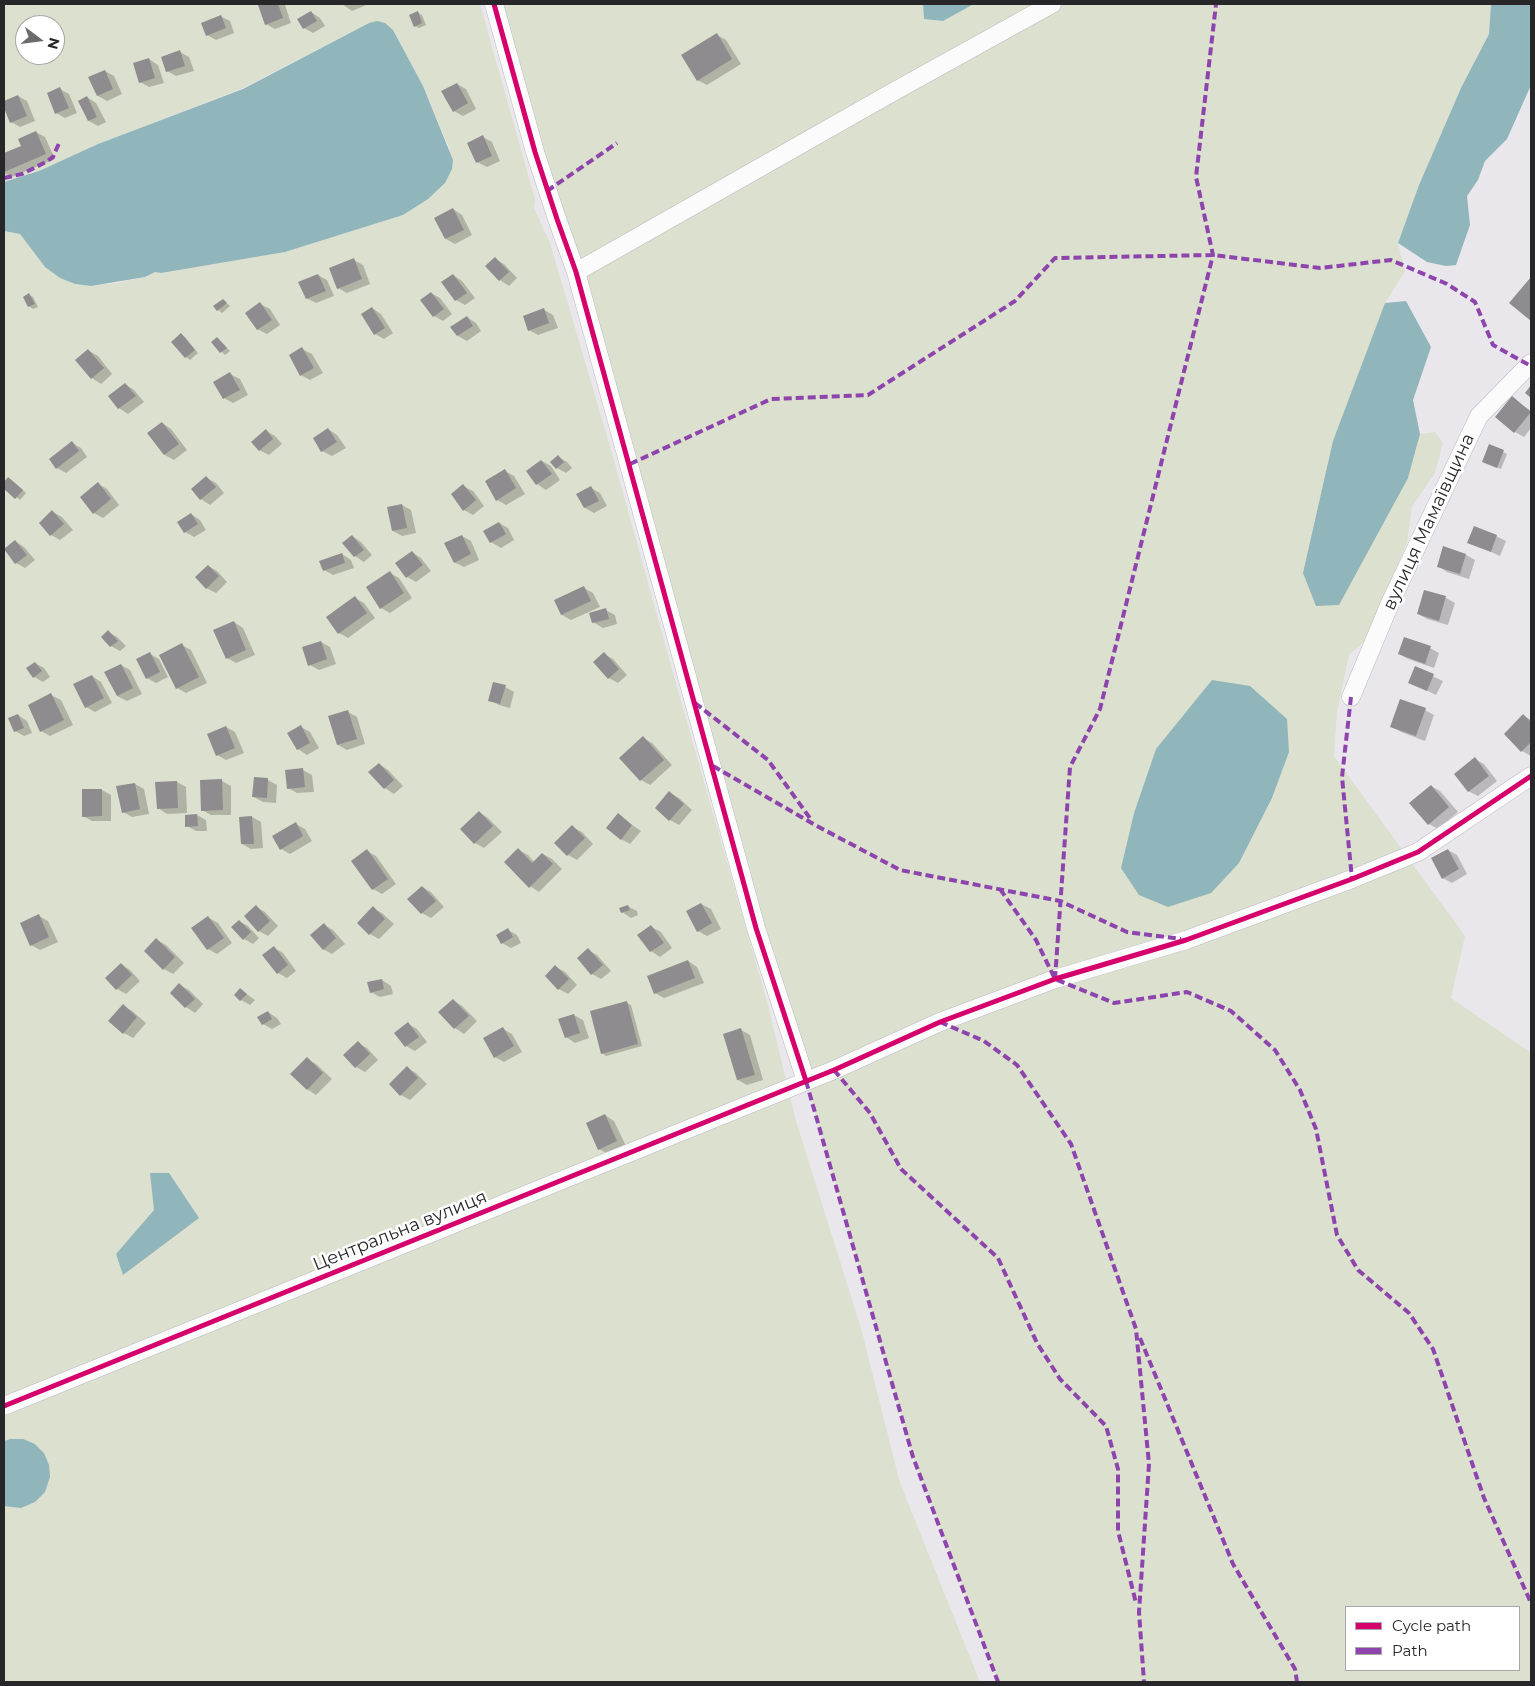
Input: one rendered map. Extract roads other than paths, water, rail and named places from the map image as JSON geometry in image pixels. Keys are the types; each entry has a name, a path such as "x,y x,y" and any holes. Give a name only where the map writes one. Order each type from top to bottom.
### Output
{"street":[{"path":"494,4 538,160 576,272 756,928 806,1081"},
{"path":"576,272 1052,4"},
{"name":"вулиця Мамаївщина","path":"1351,696 1391,602 1479,416 1531,362"},
{"name":"Центральна вулиця","path":"4,1406 834,1070 940,1022 1055,979 1186,940 1352,879 1418,852 1531,776"}],"water":[{"path":"923,4 974,4 943,21 924,19"},
{"path":"1491,4 1531,4 1531,85 1507,139 1485,161 1478,180 1467,196 1470,225 1456,265 1446,266 1427,262 1398,243 1419,185 1461,88 1489,34"},
{"path":"377,21 385,23 393,30 423,86 453,160 452,169 445,183 428,199 403,215 285,252 161,273 155,272 145,277 91,286 75,284 60,278 45,267 20,234 4,231 4,182 39,171 98,144 243,89 369,23"},
{"path":"1406,301 1431,347 1413,400 1420,434 1408,478 1339,605 1316,606 1303,573 1333,441 1385,303"},
{"path":"1212,680 1250,686 1287,719 1289,752 1272,798 1239,863 1211,893 1168,907 1139,895 1121,868 1134,813 1156,749"},
{"path":"150,1173 169,1173 199,1218 123,1275 116,1254 154,1210"},
{"path":"23,1439 35,1444 44,1453 49,1465 50,1477 45,1492 35,1502 21,1508 4,1506 4,1441"}]}
